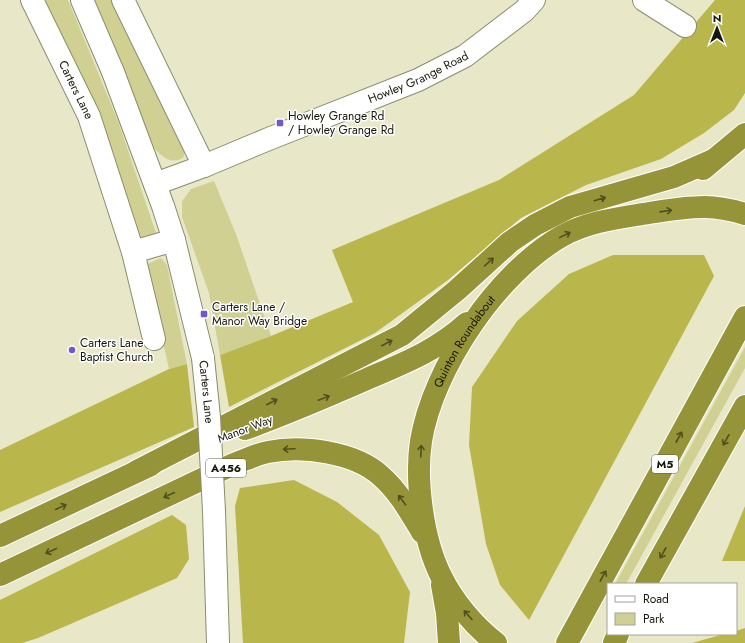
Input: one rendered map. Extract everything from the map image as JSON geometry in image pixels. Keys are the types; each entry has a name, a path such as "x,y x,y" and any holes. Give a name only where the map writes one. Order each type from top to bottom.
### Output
{"highway":[{"path":"600,220 646,198 677,187 694,177 745,134"},
{"path":"137,471 402,335 510,242 535,226 570,207 674,177 713,160"},
{"name":"Quinton Roundabout","path":"496,643 462,608 441,576 430,545 423,515 419,474 421,441 435,394 454,356 481,310 534,255 562,236 600,220 678,209 706,207 745,214"},
{"name":"Manor Way","path":"0,536 137,471 329,396 420,356 449,339 481,310"},
{"name":"M5","path":"567,643 745,317"},
{"path":"647,583 745,406"},
{"name":"A456","path":"0,575 234,464 267,452 289,448 311,449 352,458 380,475 403,500 430,545"},
{"path":"441,576 447,613 449,643"}],"street":[{"name":"Carters Lane","path":"32,0 89,116 133,252 154,339"},
{"name":"Carters Lane","path":"82,0 113,72 155,184 174,240 203,358 209,417 214,511 218,643"},
{"path":"123,0 204,166"},
{"name":"Howley Grange Road","path":"155,184 204,166 418,80 464,56 524,11 534,0"},
{"path":"644,0 685,26"},
{"path":"133,252 174,240"}],"green space":[{"path":"43,0 68,0 118,121 156,233 151,240 141,240 134,234"},
{"path":"92,0 118,0 186,149 183,158 178,160 170,160 152,146"},
{"path":"214,181 236,234 271,336 220,355 209,293 182,217 182,201 191,189"},
{"path":"161,258 167,265 187,364 169,369 145,265"},
{"path":"745,347 745,368 627,583 616,583"}],"shaded area":[{"path":"715,0 745,0 745,93 734,110 704,133 661,159 586,185 521,218 448,280 375,333 229,407 220,355 271,336 353,302 332,250 499,180 634,95"},
{"path":"613,255 704,255 714,276 529,620 500,585 486,544 469,445 472,387 517,321 569,274"},
{"path":"187,364 194,427 0,512 0,450 169,369"},
{"path":"294,480 337,502 379,535 410,592 404,643 243,643 235,506 240,488"},
{"path":"745,506 745,561 722,561"},
{"path":"172,515 186,525 189,559 177,578 38,638 22,643 0,643 0,600"},
{"path":"745,628 745,643 692,643 720,635 737,635 737,631"}],"place":[{"name":"Howley Grange Rd / Howley Grange Rd","path":"280,123"},
{"name":"Carters Lane / Manor Way Bridge","path":"204,314"},
{"name":"Carters Lane Baptist Church","path":"72,350"}]}
